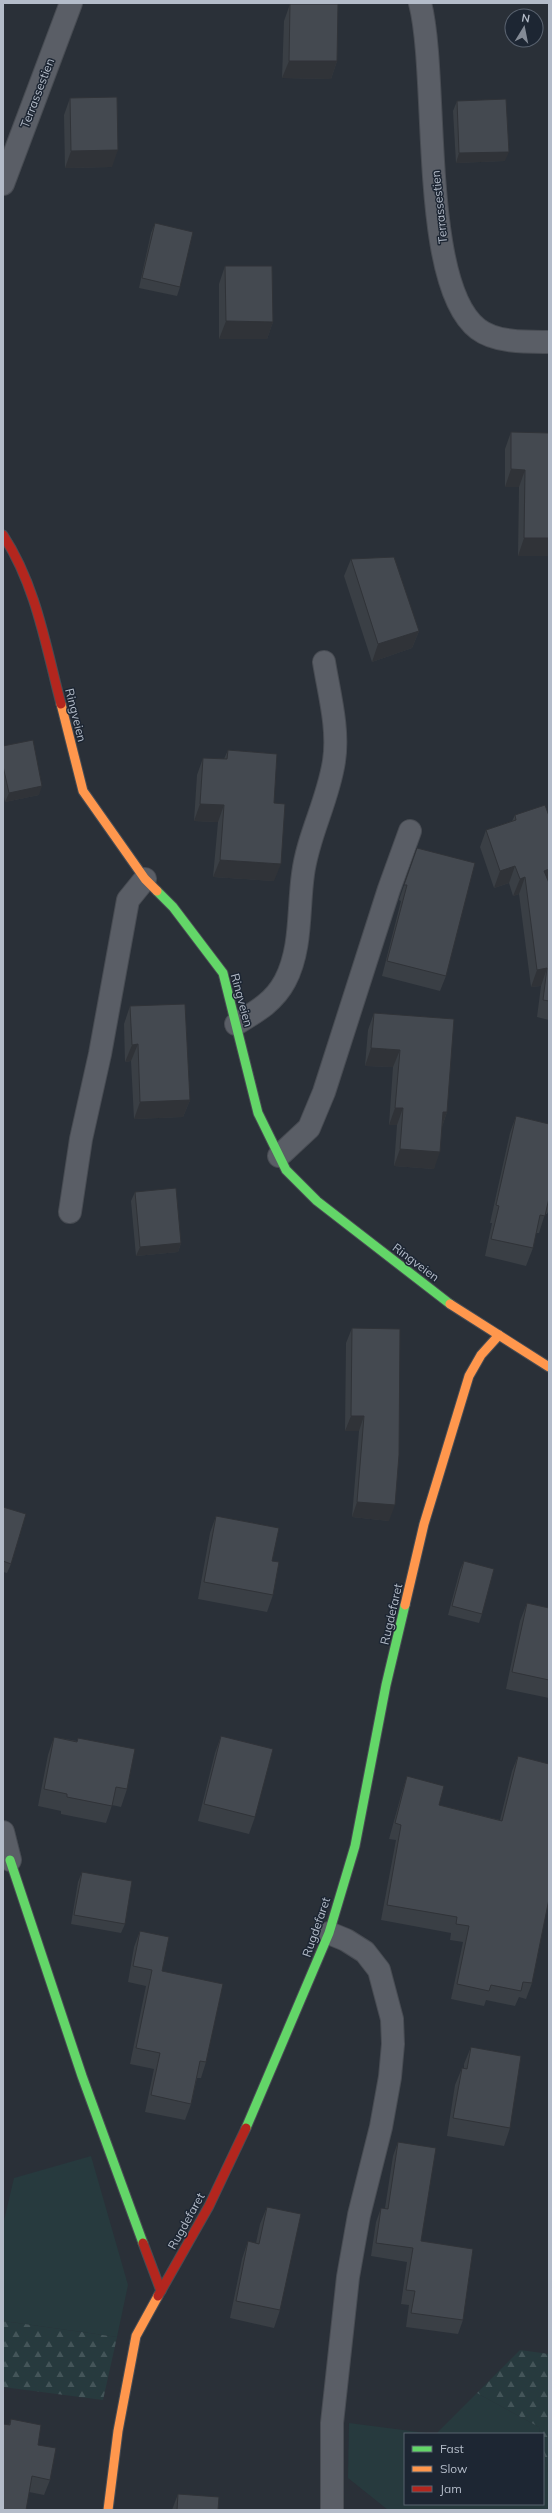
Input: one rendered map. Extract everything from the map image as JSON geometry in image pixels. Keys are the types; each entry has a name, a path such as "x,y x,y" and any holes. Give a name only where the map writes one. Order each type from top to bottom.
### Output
{"street":[{"name":"Terrassestien","path":"3,184 71,3"},
{"name":"Terrassestien","path":"427,6 425,24 430,128 442,245 459,306 465,317 480,330 506,340 549,342"},
{"name":"Ringveien","path":"3,535 16,554 36,607 83,791 145,879 173,907 223,973 258,1113 286,1170 317,1201 464,1314 549,1367"},
{"path":"236,1024 270,1003 286,980 298,940 302,874 310,838 323,809 334,760 333,722 324,662"},
{"path":"279,1156 309,1128 312,1121 410,832"},
{"path":"70,1212 82,1140 100,1054 128,900 145,879"},
{"name":"Rugdefaret","path":"108,2510 118,2430 136,2336 209,2206 258,2104 329,1933 355,1846 386,1685 424,1524 469,1376 482,1355 499,1335"},
{"path":"3,1832 10,1860 81,2074 137,2230 161,2291"},
{"path":"329,1933 346,1940 365,1952 379,1970 392,2020 393,2044 390,2077 381,2126 359,2215 348,2277 332,2423 332,2510"}],"green space":[{"path":"91,2156 128,2285 117,2337 3,2321 3,2225 14,2178"},
{"path":"3,2321 117,2337 103,2400 3,2387"},
{"path":"520,2350 549,2354 549,2477 544,2452 544,2433 540,2433 539,2427 477,2393"},
{"path":"477,2393 539,2427 540,2433 437,2433"},
{"path":"349,2423 426,2433 404,2433 404,2505 544,2505 544,2452 549,2477 549,2510 388,2510 348,2478"}],"building":[{"path":"290,4 338,4 337,61 289,61"},
{"path":"117,97 118,150 71,151 70,98"},
{"path":"506,99 509,152 459,153 457,101"},
{"path":"155,223 193,232 180,287 142,278"},
{"path":"225,266 272,266 273,322 226,321"},
{"path":"511,432 549,433 549,538 524,538 525,470 511,469"},
{"path":"394,557 419,631 378,644 351,559"},
{"path":"33,740 42,786 9,793 3,766 3,746"},
{"path":"228,750 277,754 274,803 285,804 281,864 220,860 224,805 200,804 203,758 227,759"},
{"path":"545,805 549,816 549,869 544,871 549,883 549,1001 543,1000 547,968 537,970 525,877 520,879 515,866 500,871 486,830 516,820 515,815"},
{"path":"417,848 475,863 446,976 387,961 407,885 404,885"},
{"path":"185,1004 190,1100 140,1102 138,1044 132,1045 130,1006"},
{"path":"374,1013 454,1019 447,1112 443,1112 440,1152 400,1149 403,1108 395,1108 400,1050 371,1048"},
{"path":"516,1116 549,1124 549,1198 545,1216 540,1215 533,1248 491,1239 499,1206 496,1205"},
{"path":"176,1188 181,1243 140,1247 135,1192"},
{"path":"352,1328 400,1329 399,1455 395,1505 357,1502 364,1416 351,1416"},
{"path":"3,1507 26,1514 11,1564 3,1561"},
{"path":"216,1516 279,1528 272,1561 279,1562 273,1595 204,1582"},
{"path":"464,1561 494,1569 482,1614 452,1606"},
{"path":"527,1603 549,1608 549,1680 512,1672"},
{"path":"221,1736 273,1749 255,1817 204,1804"},
{"path":"54,1737 77,1742 78,1738 135,1749 127,1789 116,1787 112,1806 67,1797 67,1794 44,1789"},
{"path":"518,1756 549,1764 549,1899 532,1983 523,1982 521,1991 491,1985 489,1991 457,1984 469,1926 456,1924 457,1917 387,1905 401,1825 395,1823 407,1776 444,1786 439,1805 502,1821"},
{"path":"82,1872 132,1881 125,1924 74,1915"},
{"path":"140,1931 169,1937 162,1971 223,1984 206,2062 200,2061 191,2104 151,2095 160,2053 136,2048 152,1970 133,1966"},
{"path":"471,2047 521,2056 510,2128 453,2118 462,2068 467,2069"},
{"path":"398,2142 436,2148 421,2241 473,2249 463,2320 411,2313 415,2291 406,2290 413,2248 376,2243 381,2208 388,2209"},
{"path":"267,2207 301,2214 280,2310 236,2301 248,2241 259,2244"},
{"path":"11,2419 41,2425 38,2445 56,2448 50,2480 32,2476 26,2510 3,2510 3,2424 10,2425"},
{"path":"178,2494 219,2497 218,2510 177,2510"}],"traffic: fast":[{"path":"157,891 173,907 223,973 258,1113 286,1170 317,1201 450,1304"},
{"path":"246,2128 329,1933 355,1846 386,1685 405,1605"},
{"path":"10,1860 82,2076 143,2243"}],"traffic: slow":[{"path":"61,704 83,791 145,879 157,891"},
{"path":"450,1304 549,1367"},
{"path":"405,1605 424,1524 469,1376 481,1355 499,1335"},
{"path":"108,2510 118,2431 136,2336 158,2296"}],"traffic: jam":[{"path":"3,535 24,574 32,595 45,639 61,704"},
{"path":"158,2296 209,2206 246,2128"},
{"path":"143,2243 161,2291"}]}
